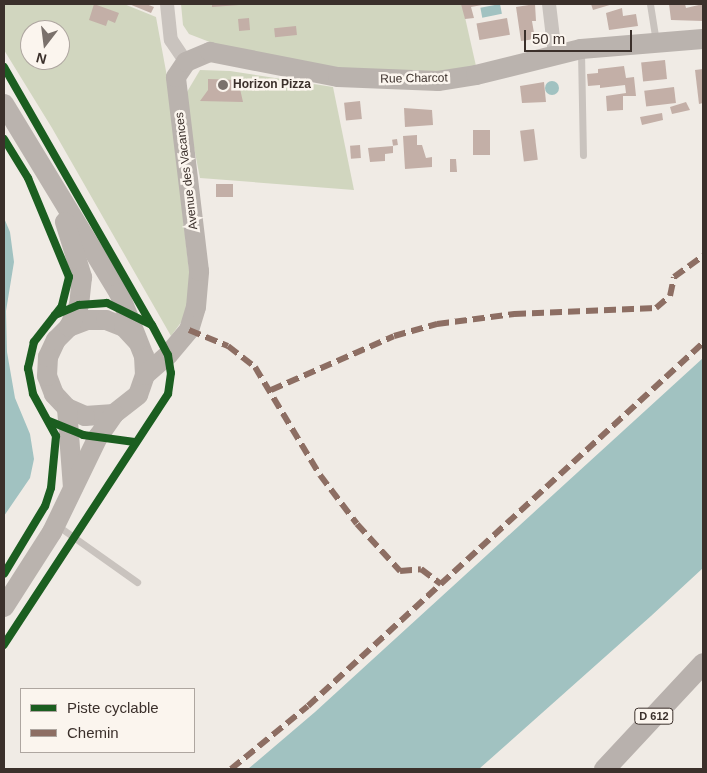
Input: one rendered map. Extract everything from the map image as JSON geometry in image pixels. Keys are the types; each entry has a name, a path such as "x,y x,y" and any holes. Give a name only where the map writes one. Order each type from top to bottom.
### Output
{"main road":[{"name":"D 612","path":"604,769 703,663"}],"street":[{"path":"167,4 171,40 186,62"},
{"path":"549,4 555,54"},
{"name":"Rue Charcot","path":"186,62 210,52 338,77 438,81 476,75 581,49 703,39"},
{"name":"Avenue des Vacances","path":"145,375 168,355 189,330 196,307 198,271 176,77 186,62"},
{"path":"4,104 52,187 129,311 139,344 145,375 138,395 114,414 73,488 56,524 4,606"},
{"path":"52,187 77,254 82,277 79,306 69,327 56,340 47,367 54,394 67,408 84,416 114,414"},
{"path":"69,327 87,320 106,320 124,327 139,344"},
{"path":"139,344 179,341"},
{"path":"67,408 73,488"}],"lane":[{"path":"650,4 656,43"},
{"path":"581,49 583,155"},
{"path":"56,524 136,582"}],"green space":[{"path":"4,4 124,4 156,17 168,82 193,306 171,336 52,128 4,50"},
{"path":"181,4 462,4 476,66 450,73 364,74 233,51 189,34 183,25"},
{"path":"200,70 230,71 333,87 354,190 200,178 184,97"}],"water":[{"path":"500,4 502,14 482,18 480,8"},
{"path":"552,81 557,83 559,88 557,93 552,95 547,93 545,88 547,83"},
{"path":"4,218 10,232 14,262 6,311 7,352 15,398 30,434 34,459 30,478 4,516"},
{"path":"703,358 703,568 651,616 479,769 248,769 315,712"}],"building":[{"path":"94,4 119,13 115,23 108,20 106,26 89,20"},
{"path":"129,4 146,4 154,7 151,13"},
{"path":"212,4 239,4 239,5 212,7"},
{"path":"461,4 482,5 471,7 474,18 465,19"},
{"path":"535,4 536,21 532,21 535,39 521,41 516,7"},
{"path":"591,4 613,4 593,10"},
{"path":"669,4 685,4 686,8 703,4 703,21 671,20"},
{"path":"622,8 623,16 636,14 638,26 609,30 606,13"},
{"path":"249,18 250,30 239,31 238,19"},
{"path":"507,18 510,35 479,40 476,23"},
{"path":"296,26 297,35 275,37 274,28"},
{"path":"665,60 667,79 643,81 641,63"},
{"path":"624,66 626,78 634,77 636,96 623,96 623,110 607,111 606,96 626,93 625,85 600,88 600,85 588,86 587,74 598,73 598,69"},
{"path":"703,69 703,103 699,104 695,70"},
{"path":"208,79 238,80 243,102 200,101 208,90"},
{"path":"544,82 546,102 522,103 520,86"},
{"path":"674,87 676,103 646,107 644,91"},
{"path":"360,101 362,119 346,121 344,103"},
{"path":"686,102 690,110 672,114 670,107"},
{"path":"404,108 432,110 433,125 405,127"},
{"path":"662,113 663,120 642,125 640,117"},
{"path":"534,129 538,160 524,161 520,131"},
{"path":"473,130 490,130 490,155 473,155"},
{"path":"417,135 417,145 422,145 426,158 432,157 432,167 405,169 403,136"},
{"path":"397,139 398,145 393,146 392,140"},
{"path":"360,145 361,158 351,159 350,146"},
{"path":"393,146 393,153 385,154 385,161 370,162 368,148"},
{"path":"450,159 456,159 457,172 450,172"},
{"path":"216,184 233,184 233,197 216,197"}],"marked path":[{"path":"271,390 394,336 437,324 514,314 656,308 670,296 674,277 703,256"},
{"path":"189,330 228,346 255,367 320,475 357,524 400,571 421,569 441,584"},
{"path":"231,769 308,706 703,343"}],"cycle path":[{"path":"4,67 152,325 168,355 171,373 168,394 4,645"},
{"path":"4,139 28,178 69,277 62,306 34,342 28,368 33,394 56,436 51,488 45,506 4,574"},
{"path":"55,315 79,305 107,303 150,324"},
{"path":"49,421 83,435 135,442"}],"place":[{"name":"Horizon Pizza","path":"223,85"}]}
